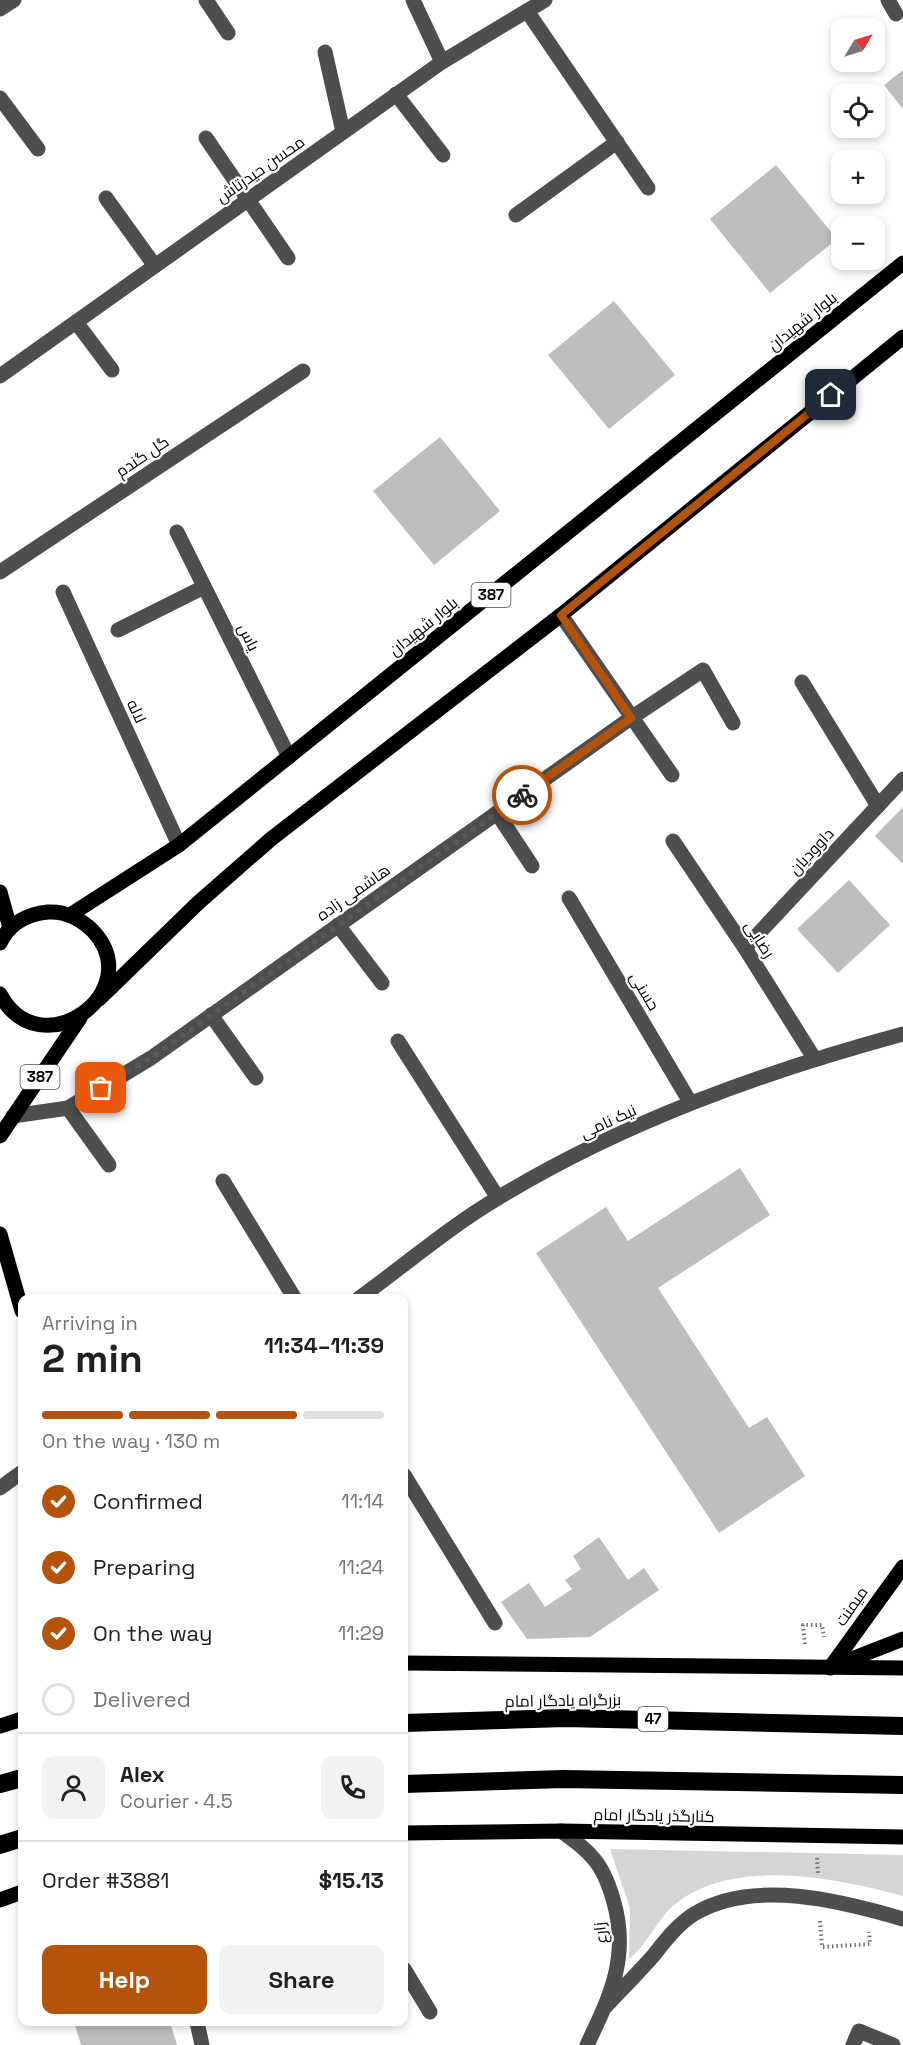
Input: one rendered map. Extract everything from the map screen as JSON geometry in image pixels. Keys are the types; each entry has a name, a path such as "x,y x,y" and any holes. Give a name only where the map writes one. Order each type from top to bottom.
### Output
{"highway":[{"name":"بزرگراه یادگار امام","path":"408,1724 565,1718 903,1726"},
{"path":"0,1784 18,1779"},
{"path":"408,1784 574,1779 903,1785"},
{"path":"0,1845 18,1839"}],"main road":[{"name":"بلوار شهیدان","path":"70,915 179,845 903,263"},
{"path":"0,994 13,1011 30,1022 48,1026 80,1018 198,903 271,839 561,615 903,337"},
{"path":"0,892 10,928"},
{"path":"0,943 10,928 36,913 53,912 70,915 85,924 97,936 105,952 108,969 105,986 99,999"},
{"name":"387","path":"0,1136 80,1018"},
{"path":"0,1234 4,1260 18,1300"},
{"name":"میمنت","path":"830,1668 903,1567"},
{"path":"830,1668 903,1639"},
{"path":"408,1663 903,1668"},
{"path":"0,1726 18,1720"},
{"name":"کنارگذر یادگار امام","path":"408,1833 561,1831 903,1838"},
{"path":"0,1900 18,1893"}],"street":[{"path":"0,9 14,0"},
{"path":"206,0 228,33"},
{"path":"414,0 442,62"},
{"name":"محسن حیدرتاش","path":"0,376 442,62 545,0"},
{"path":"888,0 896,14"},
{"path":"527,10 648,188"},
{"path":"325,52 343,132"},
{"path":"396,94 443,155"},
{"path":"0,98 38,149"},
{"path":"206,138 288,258"},
{"path":"516,215 617,142"},
{"path":"105,198 155,266"},
{"path":"76,322 112,370"},
{"name":"گل گندم","path":"0,572 303,371"},
{"name":"یاس","path":"177,532 289,758"},
{"path":"118,630 204,587"},
{"name":"لاله","path":"63,592 179,845"},
{"path":"561,615 672,775"},
{"name":"هاشمی زاده","path":"13,1116 68,1108 151,1058 703,669 733,723"},
{"path":"802,682 878,806"},
{"name":"داوودیان","path":"745,948 903,779"},
{"path":"497,813 532,866"},
{"name":"رضایی","path":"673,841 745,948 814,1058"},
{"name":"حسنی","path":"568,898 690,1102"},
{"path":"338,925 382,983"},
{"path":"211,1015 255,1078"},
{"name":"نیک نامی","path":"365,1294 498,1198 581,1154 690,1102 814,1058 903,1034"},
{"path":"398,1041 498,1198"},
{"path":"68,1108 109,1165"},
{"path":"223,1181 292,1294"},
{"path":"0,1488 18,1475"},
{"path":"408,1481 495,1623"},
{"name":"زارع","path":"561,1831 594,1858 608,1882 619,1928 620,1959 606,2006 587,2045"},
{"path":"606,2006 677,1928 693,1914 737,1897 794,1897 831,1900 903,1919"},
{"path":"408,1976 429,2012"},
{"path":"198,2026 202,2045"},
{"path":"853,2045 859,2031 893,2045"}],"path":[{"path":"822,1947 870,1944 865,1908"}],"shaded area":[{"path":"610,1849 903,1855 903,1896 816,1878 754,1876 724,1881 697,1890 673,1906 629,1959 630,1908"}],"building":[{"path":"903,70 903,109 885,86"},
{"path":"776,165 831,232 831,244 770,293 710,219"},
{"path":"614,301 675,375 609,429 548,355"},
{"path":"440,437 500,511 434,565 373,491"},
{"path":"903,807 903,864 875,836"},
{"path":"849,880 890,925 838,973 797,929"},
{"path":"740,1168 770,1215 658,1288 749,1428 767,1417 805,1476 719,1533 536,1253 606,1207 628,1241"},
{"path":"599,1537 628,1580 644,1568 659,1590 590,1637 527,1639 501,1602 529,1583 545,1607 572,1589 565,1580 581,1569 573,1556"},
{"path":"75,2026 171,2026 177,2045 81,2045"}],"way so far":[{"path":"101,1088 151,1058 522,795"}],"route":[{"path":"522,795 631,718 561,615 831,395"}]}
